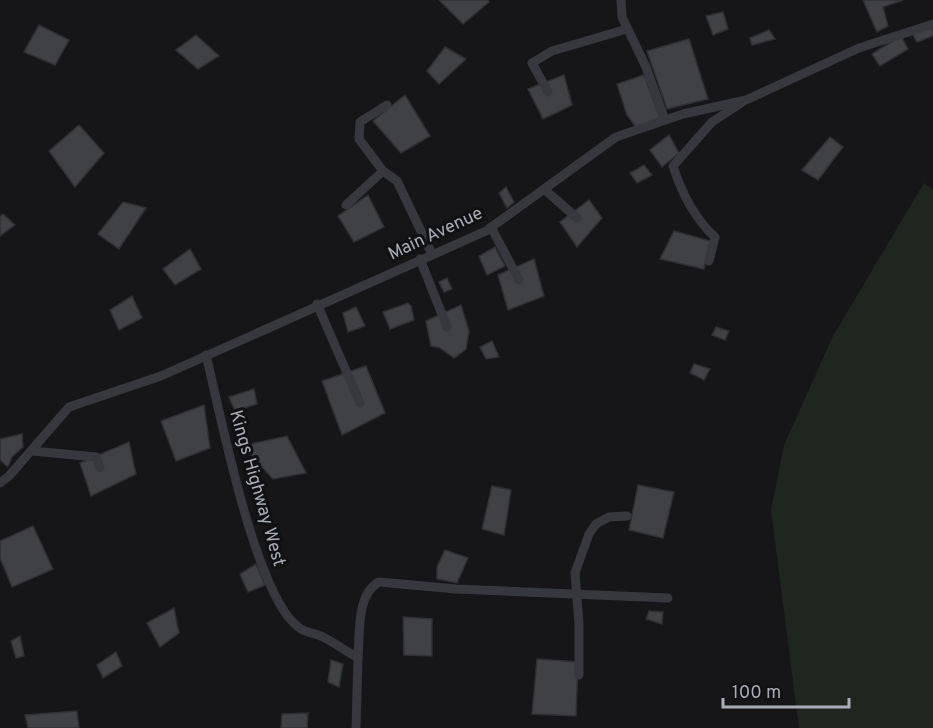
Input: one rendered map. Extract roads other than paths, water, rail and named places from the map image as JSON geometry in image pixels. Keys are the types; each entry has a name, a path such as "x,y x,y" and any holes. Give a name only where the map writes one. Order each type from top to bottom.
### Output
{"street":[{"path":"621,0 622,17 646,67 665,120"},
{"name":"Main Avenue","path":"0,483 32,451 69,408 161,376 491,227 615,137 665,120 746,100 859,48 933,24"},
{"path":"548,92 532,63 552,51 627,29"},
{"path":"709,261 715,237 702,225 679,184 673,166 712,122 746,100"},
{"path":"387,105 360,122 360,139 383,171 397,181 432,254"},
{"path":"346,205 383,171"},
{"path":"544,189 577,219"},
{"path":"491,227 519,280"},
{"path":"420,259 447,327"},
{"path":"317,304 360,403"},
{"name":"Kings Highway West","path":"206,355 254,546 270,588 282,609 301,629 321,636 358,658"},
{"path":"32,451 96,457 100,468"},
{"path":"579,675 579,624 575,573 589,534 596,524 609,517 627,516"},
{"path":"356,728 358,658 364,600 372,585 379,582 575,596 668,598"}]}
